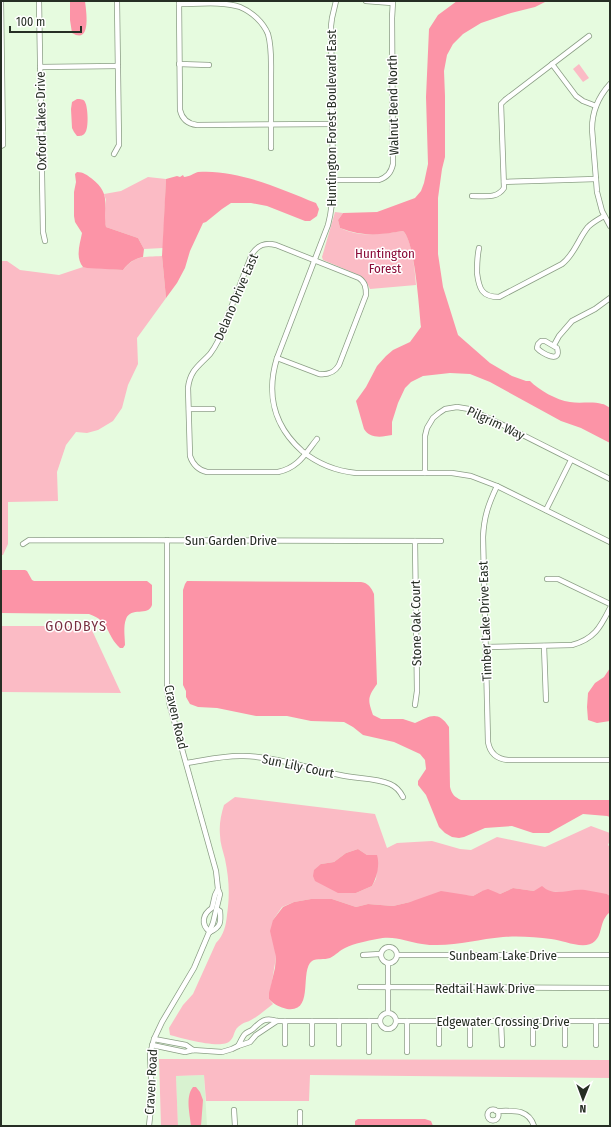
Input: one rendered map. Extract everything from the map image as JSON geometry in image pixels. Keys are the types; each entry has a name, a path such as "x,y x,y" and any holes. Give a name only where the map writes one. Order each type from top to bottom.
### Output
{"street":[{"path":"1,1 2,146"},
{"name":"Oxford Lakes Drive","path":"39,1 43,232 45,241"},
{"path":"114,154 119,145 117,1"},
{"name":"Huntington Forest Boulevard East","path":"336,1 331,26 333,180 330,217 273,370 272,384 277,414 288,436 306,454 322,464 332,468 350,472 452,473 489,482 610,542"},
{"path":"366,1 392,2"},
{"path":"271,148 271,124 270,48 267,33 262,24 248,11 231,4 179,2 180,110 183,118 188,122 197,125 271,124 332,124"},
{"name":"Walnut Bend North","path":"333,180 379,180 384,178 392,170 392,2"},
{"path":"472,196 496,195 501,193 504,188 501,104 589,36"},
{"path":"180,64 209,65"},
{"path":"552,64 576,96 583,101 596,106"},
{"path":"40,67 118,66"},
{"path":"610,84 596,106 592,122 596,179 599,198 604,216 610,226"},
{"path":"504,182 596,179"},
{"path":"479,248 476,259 478,284 484,293 492,297 499,297 562,264 572,254 582,234 593,223 604,216"},
{"name":"Delano Drive East","path":"306,454 298,464 286,471 207,472 198,469 194,465 190,456 189,383 192,372 211,352 218,341 252,254 256,248 260,245 270,243 315,260"},
{"path":"277,358 319,374 331,373 336,370 339,365 366,295 366,289 362,280 315,260"},
{"path":"554,345 559,336 572,321 595,309 610,298"},
{"name":"Pilgrim Way","path":"425,473 425,436 427,428 433,418 445,409 463,407 503,425 610,479"},
{"path":"189,409 213,409"},
{"path":"306,454 317,439"},
{"path":"546,510 571,460"},
{"name":"Timber Lake Drive East","path":"497,486 487,510 483,537 488,742 491,750 501,759 508,760 610,760"},
{"name":"Sun Garden Drive","path":"23,544 29,540 441,541"},
{"name":"Craven Road","path":"167,540 168,689 170,706 216,870 218,889 215,895 215,909"},
{"name":"Stone Oak Court","path":"415,541 417,691 415,705"},
{"path":"547,579 558,579 610,604"},
{"path":"486,647 544,646 572,644 586,640 600,628 610,608"},
{"path":"544,646 546,700"},
{"name":"Sun Lily Court","path":"186,763 219,757 243,756 266,758 342,776 373,779 391,784 399,790 403,797"},
{"name":"Craven Road","path":"149,1126 152,1098 150,1054 154,1039 162,1022 194,968 210,932 216,929 219,924 220,911 215,909 207,911 204,921 205,928 210,932"},
{"path":"389,946 394,949 397,955 394,960 388,962 383,960 380,954 383,949 389,946"},
{"path":"362,955 380,954"},
{"name":"Sunbeam Lake Drive","path":"397,955 610,955"},
{"path":"388,962 388,1013"},
{"name":"Redtail Hawk Drive","path":"360,987 610,988"},
{"path":"388,1013 394,1015 397,1021 394,1027 389,1029 383,1027 380,1021 382,1015 388,1013"},
{"path":"238,1046 245,1035 260,1022 271,1019 277,1021 380,1021"},
{"path":"152,1046 185,1052 193,1050 222,1052 250,1042 256,1035 277,1021"},
{"path":"285,1021 285,1044"},
{"path":"312,1021 312,1044"},
{"path":"339,1021 339,1044"},
{"path":"369,1021 369,1052"},
{"name":"Edgewater Crossing Drive","path":"397,1021 610,1022"},
{"path":"407,1021 407,1052"},
{"path":"439,1021 439,1044"},
{"path":"470,1021 470,1045"},
{"path":"502,1021 502,1045"},
{"path":"533,1021 533,1044"},
{"path":"564,1021 565,1045"},
{"path":"596,1021 596,1045"},
{"path":"154,1039 186,1045 193,1050"},
{"path":"234,1110 235,1126"},
{"path":"496,1111 518,1111 532,1120 534,1126"},
{"path":"300,1112 300,1126"}],"shaded area":[{"path":"70,1 85,1 87,18 85,31 83,34 78,35 72,33"},
{"path":"457,1 547,1 535,7 481,23 463,34 453,44 447,55 444,71 445,157 438,198 438,254 443,287 458,335 490,363 512,376 530,381 538,388 554,397 570,402 604,404 610,408 610,443 581,428 561,421 490,382 470,374 450,373 423,376 411,382 405,388 398,403 392,422 392,435 380,437 373,436 364,429 356,401 366,387 377,366 393,350 410,342 421,327 416,276 411,248 403,231 379,234 357,233 340,228 338,220 343,213 377,212 415,198 421,191 428,164 426,97 429,29 438,15"},
{"path":"77,99 82,99 86,105 88,123 85,133 79,136 77,136 72,128 72,102"},
{"path":"77,172 88,176 98,184 102,190 105,201 106,227 138,238 144,249 143,257 132,261 123,270 83,267 79,259 82,233 75,222 74,216 75,174"},
{"path":"198,172 228,174 258,181 316,203 319,209 317,216 310,221 305,221 267,206 251,203 231,203 203,223 190,251 185,268 177,283 166,298 162,256 166,179 177,176 180,177 183,175 186,177"},
{"path":"1,570 25,570 34,581 147,581 152,585 152,605 150,609 128,615 124,632 125,645 123,648 120,648 101,620 89,614 1,613"},
{"path":"187,581 366,583 374,594 377,684 369,699 373,715 381,719 403,719 415,723 425,718 434,716 441,718 449,727 450,787 457,798 461,800 610,800 610,817 583,814 549,833 533,833 512,826 485,828 464,837 452,837 439,827 426,795 418,785 418,781 426,769 425,760 420,754 394,742 363,735 344,722 311,721 287,716 256,716 217,708 198,707 190,704 186,697 186,691 183,685 183,590"},
{"path":"610,668 610,721 597,723 588,720 588,693 595,683 604,677"},
{"path":"358,849 367,855 377,855 378,871 372,886 356,893 338,893 315,881 313,876 314,870 321,864 334,862 346,853"},
{"path":"542,886 547,890 557,892 585,890 607,894 610,896 610,912 604,919 599,935 595,941 591,944 580,945 545,938 509,937 445,945 426,945 395,938 377,939 349,946 330,958 312,961 308,966 304,998 301,1005 296,1008 287,1009 275,1004 269,999 276,957 270,931 273,920 283,907 294,902 311,899 332,899 356,907 368,904 393,906 410,902 441,891 473,896 488,889 500,894 513,888 534,891"},
{"path":"204,1075 207,1126 178,1126 176,1076"},
{"path":"193,1087 196,1087 200,1092 203,1100 201,1126 191,1126 189,1096"},
{"path":"358,1119 425,1119 431,1121 433,1126 355,1126 355,1121"}],"green space":[{"path":"579,64 589,78 583,82 573,69"},
{"path":"148,177 166,179 163,248 144,249 138,238 106,227 104,217 106,200 104,194 121,191"},
{"name":"Huntington Forest","path":"335,212 343,213 338,220 340,228 351,232 372,234 403,231 411,248 416,285 370,289 366,281 361,276 323,260 322,257"},
{"path":"162,256 166,298 137,338 138,364 128,385 122,408 113,421 98,430 87,433 76,432 66,445 57,472 58,501 8,502 8,544 3,555 1,555 1,261 7,261 20,270 59,275 83,267 123,270 127,265 136,259"},
{"path":"1,626 90,626 121,693 1,692"},
{"path":"235,797 375,814 387,848 397,843 432,841 460,849 471,850 497,837 545,847 591,826 610,833 608,845 610,847 610,896 607,894 534,891 513,888 500,894 482,891 473,896 463,895 410,902 393,906 368,904 356,907 332,899 311,899 294,902 282,907 273,920 276,957 269,999 273,1004 257,1017 239,1026 235,1030 232,1039 226,1043 211,1044 192,1041 170,1035 169,1028 183,1005 193,994 225,926 229,900 229,887 220,838 220,820 224,805","holes":["358,849 378,861 376,879 372,886 356,893 321,864 334,862 346,853"]},
{"path":"159,1059 610,1060 610,1078 310,1075 309,1101 206,1101 204,1075 176,1076 178,1126 161,1126"}],"district":[{"name":"GOODBYS","path":"76,626"}]}
